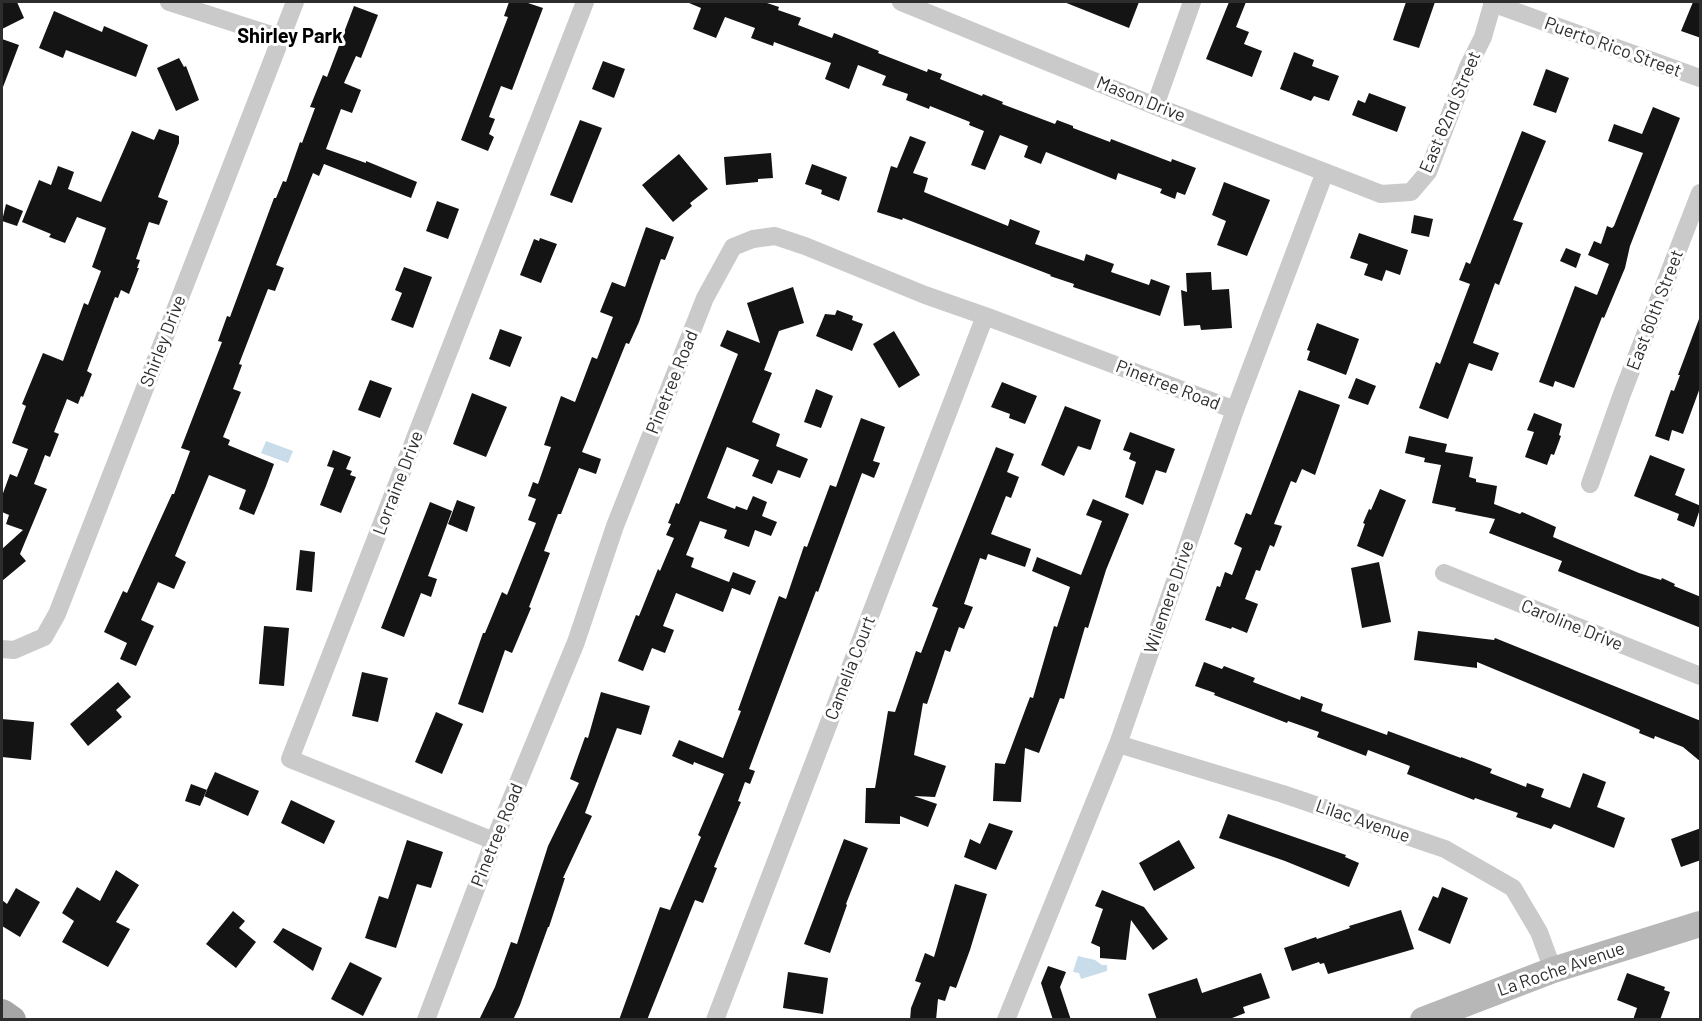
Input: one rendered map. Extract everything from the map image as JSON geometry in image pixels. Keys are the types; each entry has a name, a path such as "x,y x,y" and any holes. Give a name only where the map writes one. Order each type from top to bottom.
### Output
{"main road":[{"name":"La Roche Avenue","path":"1423,1020 1553,970 1701,924"},
{"path":"2,1013 12,1020"}],"street":[{"path":"169,2 282,38"},
{"name":"Shirley Drive","path":"2,649 14,650 44,637 57,614 295,2"},
{"name":"Lorraine Drive","path":"494,841 290,759 585,2"},
{"name":"Mason Drive","path":"902,2 1155,106 1381,194"},
{"path":"1155,106 1192,2"},
{"name":"Puerto Rico Street","path":"1492,2 1701,78"},
{"name":"East 62nd Street","path":"1381,194 1411,192 1428,172 1468,67 1483,37 1492,2"},
{"name":"Wilemere Drive","path":"1006,1020 1118,744 1235,410 1326,172"},
{"name":"East 60th Street","path":"1590,484 1622,394 1701,193"},
{"name":"Pinetree Road","path":"426,1020 494,841 576,642 615,526 701,309 733,247 753,239 775,236 925,295 1235,410"},
{"name":"Camelia Court","path":"715,1020 986,316"},
{"name":"Caroline Drive","path":"1444,573 1701,676"},
{"name":"Lilac Avenue","path":"1118,744 1283,794 1445,849 1513,888 1539,932 1553,970"}],"water":[{"path":"266,441 293,451 288,463 261,453"},
{"path":"1078,956 1107,965 1107,971 1081,979 1079,973 1073,972"}],"building":[{"path":"2,2 17,2 24,18 2,29"},
{"path":"509,2 525,2 543,8 512,90 501,86 489,117 495,119 489,134 494,137 488,151 461,140 508,17 504,16"},
{"path":"689,2 764,2 801,18 798,25 832,38 834,33 927,72 928,69 942,74 940,79 1003,102 1002,104 1055,124 1057,120 1110,142 1111,139 1171,162 1172,159 1196,168 1185,195 1177,192 1175,199 1160,193 1162,189 1118,173 1116,180 1046,152 1041,164 1024,157 1028,146 1000,135 985,170 971,165 984,131 969,125 970,122 930,106 929,109 906,100 908,94 882,85 886,76 858,65 849,89 825,79 831,63 774,42 773,46 751,38 755,28 725,17 716,38 693,29 701,8"},
{"path":"1064,2 1139,2 1129,28"},
{"path":"1229,2 1246,2 1236,27 1249,32 1244,44 1262,51 1252,77 1206,59"},
{"path":"1406,2 1435,2 1419,48 1393,40"},
{"path":"1693,2 1701,2 1701,38 1681,31"},
{"path":"354,6 378,15 361,58 356,56 344,83 361,90 352,113 341,109 326,149 366,163 366,161 417,182 411,198 324,164 319,176 313,173 276,265 284,268 275,291 268,289 239,364 242,365 233,389 241,392 223,437 230,440 228,445 274,464 254,515 239,509 246,490 209,475 175,556 186,562 174,589 158,582 141,620 154,626 136,666 120,659 127,643 104,632 123,591 127,593 172,494 174,494 190,451 181,448 222,342 218,341 227,316 230,317 274,198 283,181 286,182 300,142 302,143 315,108 310,107 323,75 327,77"},
{"path":"54,11 102,32 104,26 148,45 136,77 66,50 63,58 39,48"},
{"path":"2,39 19,45 3,87 2,87"},
{"path":"1294,52 1314,60 1312,66 1339,76 1329,101 1314,96 1311,101 1280,89"},
{"path":"179,58 184,67 186,66 199,100 176,111 157,68"},
{"path":"603,61 625,69 614,98 592,89"},
{"path":"1546,69 1569,78 1556,113 1533,105"},
{"path":"1369,93 1406,107 1397,132 1352,115 1358,100 1365,103"},
{"path":"1653,107 1680,118 1630,246 1625,268 1604,318 1602,317 1574,388 1555,381 1553,387 1539,382 1575,286 1597,295 1609,264 1588,255 1594,241 1601,244 1607,226 1612,228 1614,226 1643,153 1608,141 1614,124 1642,134"},
{"path":"580,120 602,128 572,203 550,195"},
{"path":"159,129 179,136 179,143 158,197 168,201 159,225 149,222 136,259 140,260 137,268 139,268 129,294 121,290 118,298 115,297 87,371 92,374 83,397 81,396 78,404 67,399 54,432 59,434 50,457 45,455 34,484 47,489 20,554 26,561 2,581 2,549 23,530 6,524 9,515 2,512 2,496 10,474 17,477 28,449 12,443 26,406 22,404 43,353 63,361 84,303 88,305 101,271 92,267 106,228 77,217 65,243 49,237 51,234 22,222 39,180 51,185 58,166 74,172 68,189 101,202 132,131 154,140"},
{"path":"1522,131 1546,141 1513,220 1523,223 1499,285 1495,283 1473,343 1499,353 1492,371 1469,363 1448,419 1419,408 1436,362 1440,364 1470,284 1459,280 1466,262 1470,264"},
{"path":"910,136 926,142 913,173 928,178 924,192 1008,226 1010,219 1040,231 1035,244 1084,261 1086,254 1114,264 1111,272 1149,285 1151,279 1170,286 1160,316 1073,287 1074,284 903,218 902,220 877,212 891,166 897,168"},
{"path":"771,153 773,178 726,185 724,157"},
{"path":"679,154 708,189 690,203 692,206 673,222 642,185"},
{"path":"812,164 847,177 839,201 821,194 822,190 805,184"},
{"path":"1224,182 1270,200 1247,256 1217,245 1226,221 1212,215"},
{"path":"437,201 459,209 448,239 426,231"},
{"path":"6,204 23,211 17,226 2,221"},
{"path":"1414,215 1433,219 1429,237 1411,233"},
{"path":"646,227 674,237 665,260 661,259 639,322 629,344 626,343 582,452 601,459 596,474 579,468 544,551 550,553 529,607 531,608 512,653 505,650 483,713 458,704 483,633 485,633 502,592 507,595 536,523 528,520 536,499 528,496 533,482 538,484 551,447 544,445 561,396 575,402 592,357 597,359 613,317 600,312 612,282 625,287"},
{"path":"1359,233 1408,250 1400,275 1386,270 1382,281 1364,275 1368,264 1350,258"},
{"path":"540,238 557,244 541,283 520,275 534,239 539,241"},
{"path":"1566,248 1581,254 1576,268 1560,261"},
{"path":"404,267 432,277 413,328 391,320 402,293 395,290"},
{"path":"1211,272 1212,290 1229,289 1232,328 1201,330 1200,325 1184,326 1181,290 1187,292 1186,273"},
{"path":"793,287 804,323 779,331 764,370 772,373 752,422 780,434 776,446 808,459 800,478 778,470 772,484 752,476 759,460 727,447 707,498 735,509 736,506 747,510 753,496 767,502 762,516 777,522 771,536 755,530 749,547 724,538 727,530 700,521 686,555 694,558 691,567 729,582 733,572 756,581 750,595 732,588 723,612 676,593 663,626 674,630 665,653 652,648 643,671 618,661 636,615 639,616 658,569 660,571 674,538 666,535 671,524 668,523 676,503 679,504 738,354 720,346 727,330 760,343 747,303"},
{"path":"837,310 853,316 852,320 863,324 852,351 816,336 825,314 835,315"},
{"path":"1699,319 1701,320 1701,385 1683,434 1672,430 1669,441 1655,436 1671,390 1674,391"},
{"path":"1317,323 1359,339 1346,375 1307,360 1310,351 1307,350"},
{"path":"500,329 522,337 510,367 489,359"},
{"path":"894,331 920,375 899,388 873,344"},
{"path":"1356,378 1376,386 1368,405 1348,398"},
{"path":"370,380 392,388 380,418 358,410"},
{"path":"1002,382 1037,396 1025,424 1009,418 1010,414 991,407"},
{"path":"816,389 833,396 821,428 804,422"},
{"path":"1299,390 1340,405 1315,475 1302,469 1296,483 1291,481 1274,524 1282,526 1274,547 1270,545 1260,571 1256,570 1245,599 1258,604 1247,633 1205,620 1217,586 1220,587 1225,572 1232,575 1242,548 1234,544 1246,513 1251,515"},
{"path":"472,393 507,407 486,457 453,444"},
{"path":"1065,406 1101,420 1091,449 1078,446 1064,476 1041,465"},
{"path":"1534,413 1562,424 1559,435 1561,436 1554,455 1551,454 1547,465 1525,457 1534,432 1527,430"},
{"path":"861,418 885,427 873,461 880,463 874,478 862,473 749,769 755,771 750,784 745,782 738,801 741,802 714,867 717,868 703,903 695,900 647,1020 619,1020 660,907 670,910 701,837 698,835 724,774 672,756 679,740 723,758 779,596 786,599 804,546 807,547 830,485 836,487"},
{"path":"1130,432 1175,449 1166,473 1156,470 1143,505 1125,497 1136,462 1129,459 1131,453 1123,450"},
{"path":"1409,436 1447,444 1445,452 1473,457 1469,477 1476,479 1476,482 1497,486 1494,504 1520,514 1522,512 1556,527 1553,537 1639,573 1661,580 1662,578 1675,584 1674,586 1701,597 1701,628 1558,571 1562,561 1489,533 1495,519 1455,511 1456,508 1432,503 1441,465 1424,462 1425,458 1405,453"},
{"path":"996,447 1014,454 1007,472 1019,477 1011,498 1006,496 991,534 1031,549 1025,567 988,554 986,560 980,558 964,604 973,607 964,629 959,627 950,652 945,650 927,704 923,703 914,755 946,766 935,797 914,796 937,804 928,827 900,816 900,824 865,823 866,788 875,788 888,711 895,712 916,651 921,653 938,608 932,606"},
{"path":"333,450 351,457 346,469 352,471 350,475 356,477 341,513 320,505 334,468 327,466"},
{"path":"1650,455 1685,469 1675,495 1701,506 1694,527 1677,520 1679,514 1634,496"},
{"path":"1380,489 1406,500 1383,557 1357,546 1365,524 1363,523"},
{"path":"1093,499 1129,514 1106,570 1088,628 1085,627 1064,699 1060,698 1039,753 1025,748 1021,802 993,801 995,763 1005,764 1030,697 1033,698 1054,626 1057,627 1070,587 1032,571 1037,557 1081,575 1102,521 1086,515"},
{"path":"457,500 475,507 467,532 448,524"},
{"path":"430,502 452,511 428,576 437,579 431,597 421,593 404,637 381,628"},
{"path":"300,550 315,552 312,592 296,590"},
{"path":"1379,562 1391,622 1362,628 1351,568"},
{"path":"264,626 289,628 284,686 259,684"},
{"path":"1418,631 1494,640 1495,638 1701,721 1701,762 1683,747 1655,736 1654,739 1639,733 1640,730 1477,662 1477,668 1414,660"},
{"path":"1204,662 1222,669 1224,666 1255,678 1253,682 1300,700 1301,696 1323,704 1321,711 1387,735 1388,731 1461,757 1492,769 1490,773 1526,787 1527,783 1544,789 1541,797 1570,808 1583,773 1606,782 1597,807 1625,818 1614,848 1554,824 1551,829 1516,817 1518,813 1475,798 1474,800 1407,774 1410,766 1368,750 1366,756 1317,737 1319,732 1288,721 1287,723 1214,695 1215,693 1195,686"},
{"path":"362,672 388,678 378,722 352,716"},
{"path":"118,682 131,697 116,710 122,717 88,746 70,724"},
{"path":"601,692 650,706 641,735 617,728 585,813 592,816 563,878 565,878 549,927 513,1020 479,1020 495,987 511,942 517,944 548,846 579,783 570,779 585,737 588,738"},
{"path":"436,712 463,724 442,774 415,762"},
{"path":"2,719 34,722 31,760 2,757"},
{"path":"215,772 259,791 248,816 204,796"},
{"path":"191,784 207,790 200,806 185,801"},
{"path":"291,800 335,821 324,844 281,823"},
{"path":"1228,814 1346,855 1345,857 1359,863 1349,887 1219,838"},
{"path":"989,823 1013,831 996,870 964,857 970,839 980,844"},
{"path":"1701,828 1701,860 1681,867 1671,839"},
{"path":"844,839 868,848 830,953 804,944"},
{"path":"407,840 443,852 431,888 417,884 396,948 365,938 379,896 388,899"},
{"path":"1179,840 1195,868 1154,891 1139,863"},
{"path":"116,870 139,885 116,922 130,929 108,967 62,942 74,921 62,913 77,887 100,901"},
{"path":"955,884 987,894 970,950 956,988 950,986 945,1001 938,999 936,1020 910,1020 911,1008 921,983 915,981 925,953 934,957"},
{"path":"1442,887 1468,898 1450,944 1418,930 1433,896 1438,898"},
{"path":"16,888 40,902 20,937 2,926 2,900 7,904"},
{"path":"1102,890 1144,907 1168,939 1153,950 1131,920 1126,960 1100,958 1100,947 1091,943 1103,909 1095,906"},
{"path":"1401,910 1414,949 1328,974 1324,963 1319,962 1292,971 1284,948"},
{"path":"233,911 245,921 239,928 256,942 236,968 206,944"},
{"path":"283,928 322,948 313,971 273,942"},
{"path":"350,962 382,978 363,1016 331,999"},
{"path":"1048,966 1066,972 1060,987 1071,1020 1053,1020 1041,983"},
{"path":"788,972 828,978 823,1014 783,1008"},
{"path":"1261,973 1270,998 1243,1007 1245,1013 1227,1020 1157,1020 1148,994 1197,978 1202,993"},
{"path":"1627,973 1665,987 1664,990 1670,992 1660,1020 1633,1020 1637,1008 1617,1000"}],"district":[{"name":"Shirley Park","path":"290,36"}]}
